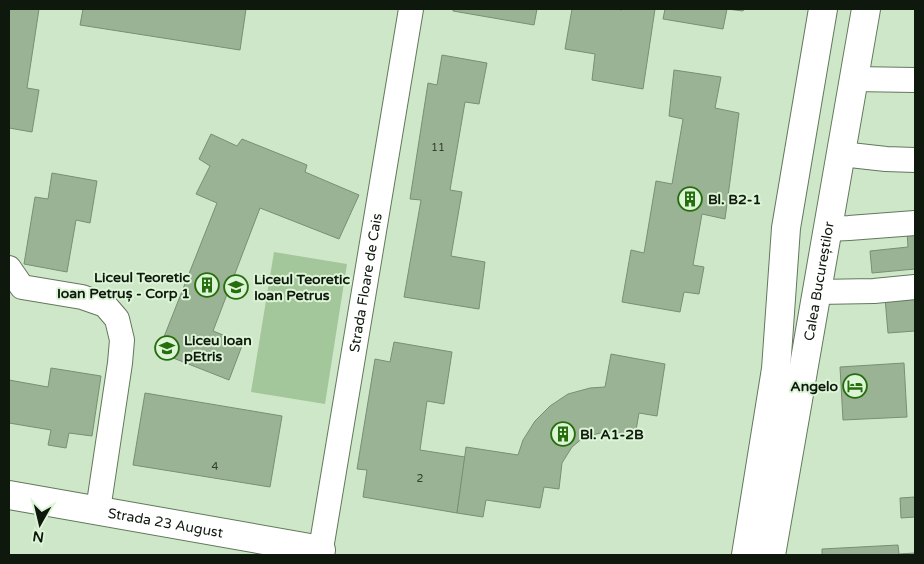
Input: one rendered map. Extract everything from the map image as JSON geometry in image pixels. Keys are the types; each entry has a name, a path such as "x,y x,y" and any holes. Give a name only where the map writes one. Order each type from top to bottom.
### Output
{"main road":[{"path":"746,555 776,369 786,228 823,9"},
{"name":"Calea Bucureștilor","path":"771,555 866,9"},
{"name":"Strada 23 August","path":"9,494 320,553"}],"street":[{"name":"Strada Floare de Cais","path":"320,553 411,9"},
{"path":"854,79 915,80"},
{"path":"841,154 915,160"},
{"path":"828,229 915,223"},
{"path":"9,268 22,286 82,297 105,305 117,319 122,340 120,363 98,510"},
{"path":"817,292 874,291 915,287"}],"green space":[{"path":"274,252 347,264 325,404 251,392"}],"building":[{"path":"9,9 39,9 27,88 39,90 32,132 9,128"},
{"path":"83,9 246,9 240,50 80,25"},
{"path":"453,9 537,9 534,25 453,11"},
{"path":"572,9 655,9 643,89 592,80 595,54 565,49"},
{"path":"665,9 727,9 723,29 663,19"},
{"path":"727,9 744,9 743,11"},
{"path":"442,55 487,63 479,104 465,102 450,190 462,192 451,256 485,262 479,309 404,297 421,200 410,199 428,83 437,85"},
{"name":"Bl. B2-1","path":"674,70 721,77 715,108 739,113 725,219 702,214 693,265 704,267 699,294 684,292 680,312 622,302 631,250 644,253 656,181 672,184 683,119 669,116"},
{"name":"Liceul Teoretic Ioan Petruș - Corp 1","path":"211,134 237,146 242,139 307,165 305,172 359,195 339,239 260,208 213,331 243,343 229,380 158,352 217,203 196,194 210,166 199,159"},
{"path":"52,173 97,181 90,223 76,220 67,272 24,264 35,197 48,199"},
{"path":"915,231 915,269 872,273 870,251 908,247 907,232"},
{"path":"915,296 915,331 888,333 885,298"},
{"path":"394,342 452,352 444,404 427,401 420,450 465,457 457,513 363,497 367,470 357,469 375,359 390,362"},
{"name":"Bl. A1-2B","path":"611,354 665,364 657,416 639,413 635,436 609,431 584,437 572,447 562,463 559,489 544,487 540,508 486,500 483,517 457,513 466,447 518,455 523,440 535,421 550,406 568,394 590,388 605,387"},
{"path":"904,363 907,417 843,420 840,367"},
{"path":"51,368 101,376 92,436 69,433 66,448 48,445 51,430 9,423 9,380 48,387"},
{"path":"145,393 282,416 270,487 133,465"},
{"path":"915,497 915,517 901,518 900,498"},
{"path":"898,545 899,554 915,553 915,555 822,555 822,549"}],"place":[{"name":"Bl. B2-1","path":"690,199"},
{"name":"Liceul Teoretic Ioan Petruș - Corp 1","path":"207,285"},
{"name":"Liceul Teoretic Ioan Petrus","path":"236,287"},
{"name":"Liceu Ioan pEtris","path":"167,348"},
{"name":"Angelo","path":"855,386"},
{"name":"Bl. A1-2B","path":"563,434"}]}
